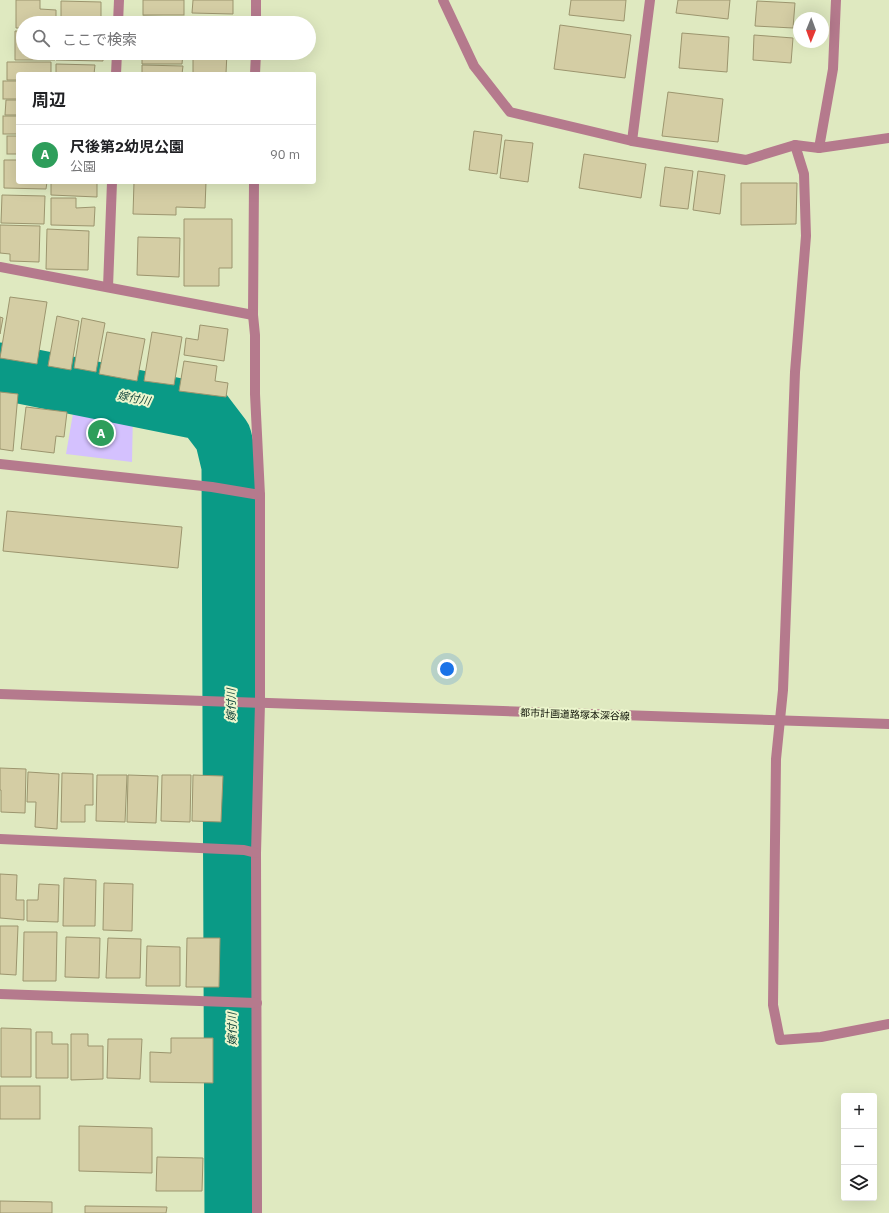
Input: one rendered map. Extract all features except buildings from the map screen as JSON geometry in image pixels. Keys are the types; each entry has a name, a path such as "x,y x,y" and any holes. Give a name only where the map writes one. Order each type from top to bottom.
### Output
{"street":[{"path":"118,16 119,0"},
{"path":"256,0 256,16"},
{"path":"443,0 474,66 510,112 632,141 746,160 795,145 819,148 889,138"},
{"path":"632,141 650,0"},
{"path":"819,148 833,69 836,0"},
{"path":"116,72 117,60"},
{"path":"255,72 256,60"},
{"path":"795,145 804,174 806,236 795,372 783,690 776,759 773,1005 780,1040 821,1037 889,1024"},
{"path":"108,287 112,184"},
{"path":"254,184 253,315 255,335 255,394 260,495 260,703 256,853 257,1213"},
{"path":"0,267 253,315"},
{"path":"0,464 212,487 260,495"},
{"name":"都市計画道路塚本深谷線","path":"0,694 889,724"},
{"path":"0,839 244,850 256,853"},
{"path":"0,994 257,1003"}],"shaded area":[{"path":"75,402 133,412 132,462 66,454"}],"waterway":[{"name":"嫁付川","path":"0,371 204,412 223,437 230,466 233,1213"}],"place":[{"name":"尺後第2幼児公園","path":"101,433"}]}
